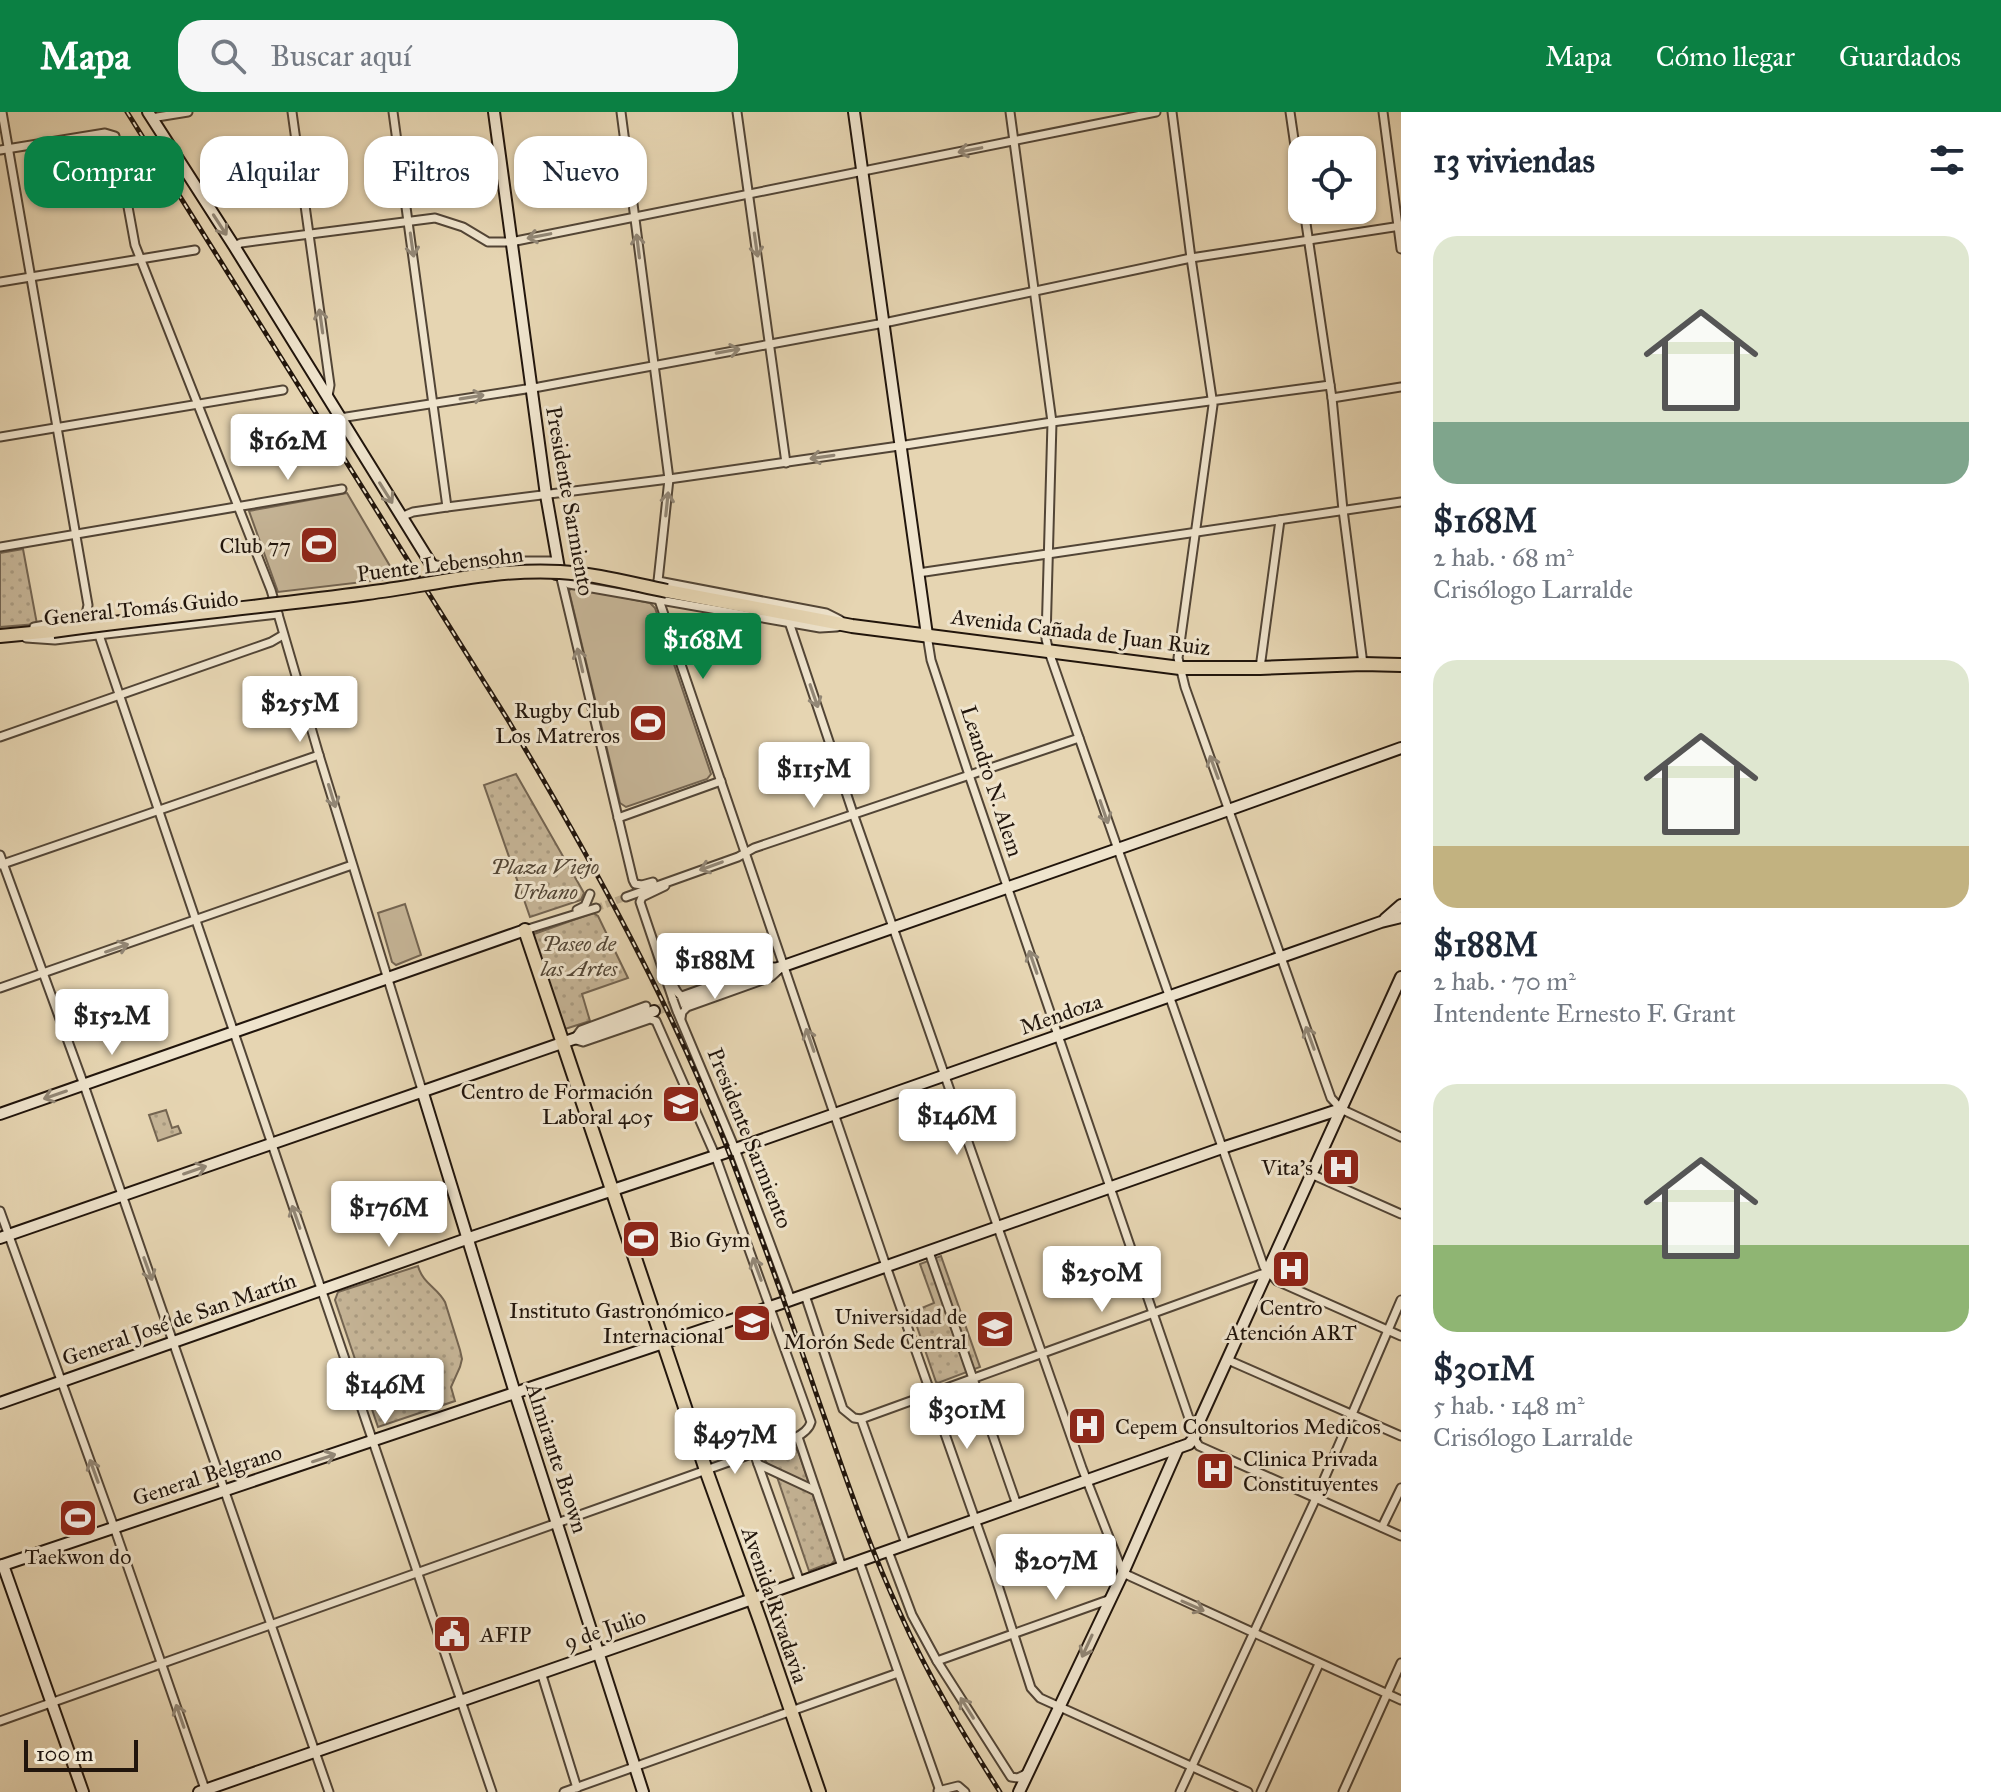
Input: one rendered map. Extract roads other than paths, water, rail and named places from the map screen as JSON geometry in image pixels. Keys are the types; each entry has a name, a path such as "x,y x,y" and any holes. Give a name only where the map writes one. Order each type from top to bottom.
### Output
{"main road":[{"name":"Puente Lebensohn","path":"53,631 532,572 575,573 829,622"},
{"name":"Avenida Cañada de Juan Ruiz","path":"829,622 1180,668 1401,665"},
{"name":"General Tomás Guido","path":"5,635 53,631"},
{"name":"Avenida Rivadavia","path":"525,930 568,1041 612,1191 663,1344 819,1792"}],"street":[{"path":"2,112 4,150 31,277 76,535"},
{"path":"188,112 150,115 431,564 433,580"},
{"path":"292,112 330,385 328,399"},
{"path":"393,112 447,507"},
{"name":"Presidente Sarmiento","path":"494,112 546,495 560,574 633,880 635,884 642,885 660,879 672,880"},
{"path":"621,112 669,479 660,590 783,966 1031,1688 1035,1694 1059,1707 1248,1792"},
{"path":"737,112 786,463"},
{"name":"Leandro N. Alem","path":"854,112 931,660 1194,1438"},
{"path":"1010,112 1052,422 1046,639 1049,652 1267,1272 1277,1281 1401,1336"},
{"path":"234,246 429,218 463,227 488,242 511,242 1156,112"},
{"path":"1172,112 1213,401 1178,651 1180,668 1331,1098 1341,1109 1401,1137"},
{"path":"1290,112 1294,136"},
{"path":"1383,112 1401,249"},
{"path":"4,150 105,133 113,134 116,139 135,245 277,610 422,1090"},
{"path":"1306,224 1332,398 1363,664"},
{"path":"340,418 531,388 884,323 1191,258 1399,226"},
{"path":"0,282 195,250"},
{"path":"401,517 447,507 786,463 1052,422 1330,385"},
{"path":"1332,398 1401,387"},
{"path":"0,437 283,390"},
{"path":"0,547 342,489"},
{"path":"918,573 1401,502"},
{"path":"1260,668 1280,520"},
{"name":"General Tomás Guido","path":"5,635 78,619 86,614 88,605 76,535"},
{"path":"431,564 558,561"},
{"name":"Avenida Cañada de Juan Ruiz","path":"560,574 569,584 660,590 826,613 852,626"},
{"name":"Avenida Cañada de Juan Ruiz","path":"277,610 409,589 433,580 479,575 560,574 660,590 820,628 852,626"},
{"name":"General Tomás Guido","path":"5,635 45,640 277,610"},
{"path":"789,622 998,1228 1123,1573 1401,1700"},
{"path":"99,635 492,1792"},
{"path":"0,737 271,642 283,635"},
{"path":"626,897 853,813 1079,738"},
{"path":"676,1005 1401,748"},
{"path":"2,864 319,755"},
{"path":"618,818 721,781"},
{"path":"0,855 84,1085 329,1792"},
{"path":"0,988 352,865"},
{"name":"Presidente Sarmiento","path":"672,880 664,888 642,897 641,905 681,1021 735,1149 791,1300"},
{"path":"552,921 555,917 583,908 590,894"},
{"path":"1381,922 1401,905"},
{"path":"0,1114 525,930 596,908"},
{"name":"Mendoza","path":"735,1149 1401,917"},
{"path":"665,975 682,996 766,966 783,966"},
{"path":"681,1021 682,1012 687,1007 771,977 783,966"},
{"path":"1401,977 1194,1438 1199,1446 1401,1536"},
{"path":"4,1236 651,1012"},
{"name":"Presidente Sarmiento","path":"651,1012 715,1155 811,1422 809,1429 798,1437"},
{"name":"Almirante Brown","path":"422,1090 643,1792"},
{"name":"General Belgrano","path":"1,1563 663,1344 1341,1109"},
{"name":"General José de San Martín","path":"0,1403 467,1239 735,1149"},
{"path":"1311,1174 1401,1214"},
{"path":"0,1211 4,1236 114,1527 204,1791"},
{"path":"929,1252 1017,1505"},
{"path":"805,1295 843,1409 854,1418 861,1419 1267,1272"},
{"path":"1180,1792 1316,1498 1401,1300"},
{"path":"1228,1360 1401,1436"},
{"path":"861,1419 906,1544"},
{"path":"0,1721 798,1437 842,1567"},
{"name":"9 de Julio","path":"204,1791 1178,1448 1189,1444 1194,1438"},
{"path":"1022,1792 1178,1448"},
{"path":"754,1453 800,1582"},
{"path":"758,1464 816,1491"},
{"path":"1382,1527 1401,1488"},
{"path":"888,1551 908,1607 937,1661 1009,1774 1014,1779 1028,1773"},
{"path":"859,1561 938,1792 954,1787 961,1787 965,1792"},
{"path":"1,1563 83,1792"},
{"path":"937,1661 1108,1600"},
{"path":"1343,1792 1401,1663"},
{"path":"1261,1792 1319,1664"},
{"path":"541,1672 577,1788"},
{"path":"564,1792 898,1673"}],"tunnel":[{"path":"596,908 626,897"},
{"path":"654,1011 678,1003"}],"railway":[{"path":"127,112 508,720 628,933 682,1042 730,1155 855,1504 888,1586 934,1682 1000,1792"}],"place":[{"name":"Club 77","path":"319,545"},
{"name":"Rugby Club Los Matreros","path":"648,723"},
{"name":"Centro de Formación Laboral 405","path":"681,1104"},
{"name":"Vita's","path":"1341,1167"},
{"name":"Bio Gym","path":"641,1239"},
{"name":"Centro Atención ART","path":"1291,1269"},
{"name":"Instituto Gastronómico Internacional","path":"752,1323"},
{"name":"Universidad de Morón Sede Central","path":"995,1329"},
{"name":"Cepem Consultorios Medicos","path":"1087,1426"},
{"name":"Clinica Privada Constituyentes","path":"1215,1471"},
{"name":"Taekwon do","path":"78,1518"},
{"name":"AFIP","path":"452,1634"}],"park label":[{"name":"Plaza Viejo Urbano","path":"545,878"},
{"name":"Paseo de las Artes","path":"579,956"}]}
